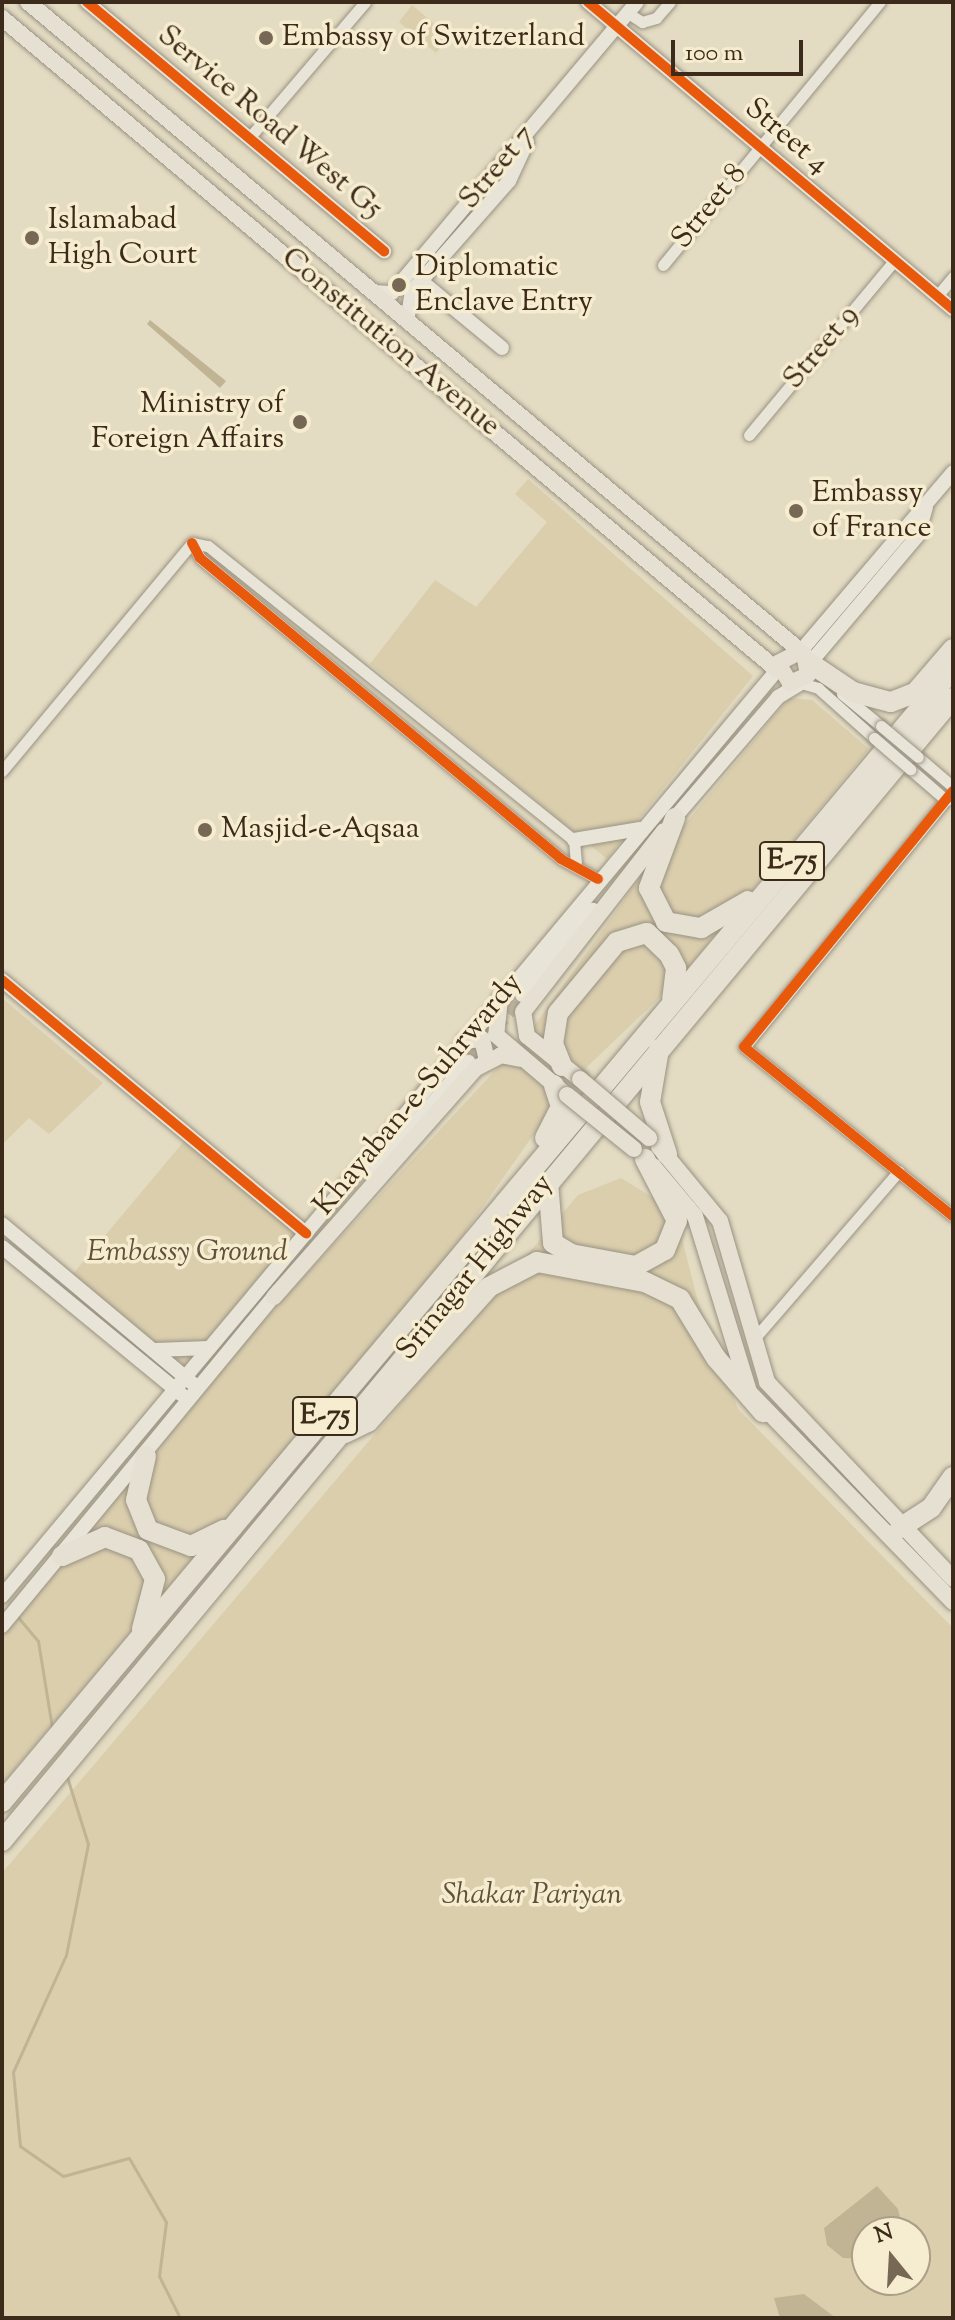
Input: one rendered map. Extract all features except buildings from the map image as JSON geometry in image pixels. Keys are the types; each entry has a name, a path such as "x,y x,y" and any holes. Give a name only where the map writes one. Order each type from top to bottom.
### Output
{"highway":[{"path":"805,667 861,696 891,702 915,693 953,649"},
{"name":"Srinagar Highway","path":"3,1802 953,669"},
{"name":"Srinagar Highway","path":"2,1841 660,1045 953,698"},
{"path":"669,825 649,888 666,922 716,923 780,874"},
{"path":"562,1066 552,1035 558,1013 628,936 647,933 669,954 676,968 671,1003"},
{"path":"660,1045 650,1102 667,1154"},
{"path":"468,1248 484,1213 558,1120 560,1090"},
{"path":"548,1182 553,1243 571,1254 636,1266 665,1250 677,1221 639,1154"},
{"path":"336,1438 368,1422 489,1287 537,1262 645,1282 680,1299 716,1358 763,1412"},
{"path":"146,1456 136,1508 160,1540 191,1546 234,1523"},
{"path":"900,1528 931,1508 953,1477"},
{"path":"62,1556 105,1537 139,1550 155,1579 139,1641"},
{"path":"2,1833 40,1795"}],"main road":[{"name":"Constitution Avenue","path":"28,2 407,322 805,667"},
{"name":"Constitution Avenue","path":"2,18 777,670 805,667"},
{"path":"777,670 787,653 805,667"},
{"name":"Khayaban-e-Suhrwardy","path":"562,1066 527,1036 523,1012 528,995 669,825"},
{"path":"500,999 496,1035 521,1059 639,1154 695,1216 739,1371 763,1412 953,1602"},
{"path":"465,1041 482,1039 487,1060"},
{"path":"274,1297 487,1060 521,1059"},
{"path":"562,1066 667,1154 720,1221 751,1341 787,1410 953,1579"}],"street":[{"name":"Service Road West G5","path":"87,2 384,251"},
{"path":"249,138 365,2"},
{"name":"Street 4","path":"588,2 953,309"},
{"path":"632,7 642,22 656,18 670,2"},
{"name":"Street 8","path":"663,265 880,2"},
{"name":"Street 7","path":"371,292 392,293 632,7"},
{"path":"407,322 408,297 509,181 536,123"},
{"name":"Street 9","path":"749,435 895,260"},
{"path":"937,296 953,277"},
{"path":"421,281 502,348"},
{"name":"Khayaban-e-Suhrwardy","path":"669,825 918,535 926,507 953,472"},
{"path":"192,543 208,546 346,661 574,840 576,862"},
{"path":"192,543 200,558 561,859 576,862 598,879"},
{"path":"2,771 192,543"},
{"path":"337,672 346,661"},
{"name":"Constitution Avenue","path":"805,667 918,757 951,793"},
{"name":"Constitution Avenue","path":"805,667 818,688 874,738 910,769 951,793"},
{"name":"Khayaban-e-Suhrwardy","path":"2,1596 598,879 777,670"},
{"path":"353,685 364,673"},
{"path":"747,706 761,717"},
{"path":"951,793 744,1047 953,1216"},
{"path":"574,840 642,828"},
{"path":"2,980 306,1233"},
{"path":"2,1626 146,1456 468,1062"},
{"path":"751,1341 899,1171"},
{"path":"2,1224 151,1349 181,1384"},
{"path":"2,1247 195,1396"},
{"path":"151,1349 187,1354 210,1347"}],"green space":[{"path":"412,5 450,37 436,53 399,22"},
{"path":"528,479 753,676 607,859 370,664 435,580 476,607 547,522 515,494"},
{"path":"789,698 812,700 869,749 674,984 569,1084 442,1265 2,1784 2,1634 261,1323 527,1036 634,886"},
{"path":"2,998 103,1083 49,1134 29,1118 2,1145"},
{"name":"Embassy Ground","path":"185,1140 299,1236 176,1380 62,1287"},
{"name":"Shakar Pariyan","path":"621,1178 675,1211 697,1298 738,1409 953,1628 953,2318 2,2318 2,1873 578,1195"}],"shaded area":[{"path":"150,320 226,381 220,388 147,324"},
{"path":"877,2186 898,2209 900,2216 851,2216 851,2258 843,2258 827,2245 824,2228"},
{"path":"804,2294 836,2318 780,2318 774,2298"}],"waterway":[{"path":"17,1616 38,1641 52,1727"},
{"path":"67,1777 88,1844 66,1955 13,2072 20,2146 63,2176 129,2158 166,2222 159,2276 180,2318"}],"tunnel":[{"path":"468,1062 522,995"}],"cycle path":[{"path":"87,2 384,251"},
{"path":"588,2 953,309"},
{"path":"192,543 200,558 561,859 598,879"},
{"path":"953,791 744,1047 953,1216"},
{"path":"2,980 306,1233"}],"place":[{"name":"Embassy of Switzerland","path":"266,38"},
{"name":"Islamabad High Court","path":"32,238"},
{"name":"Diplomatic Enclave Entry","path":"399,285"},
{"name":"Ministry of Foreign Affairs","path":"300,422"},
{"name":"Embassy of France","path":"796,511"},
{"name":"Masjid-e-Aqsaa","path":"205,830"}]}
